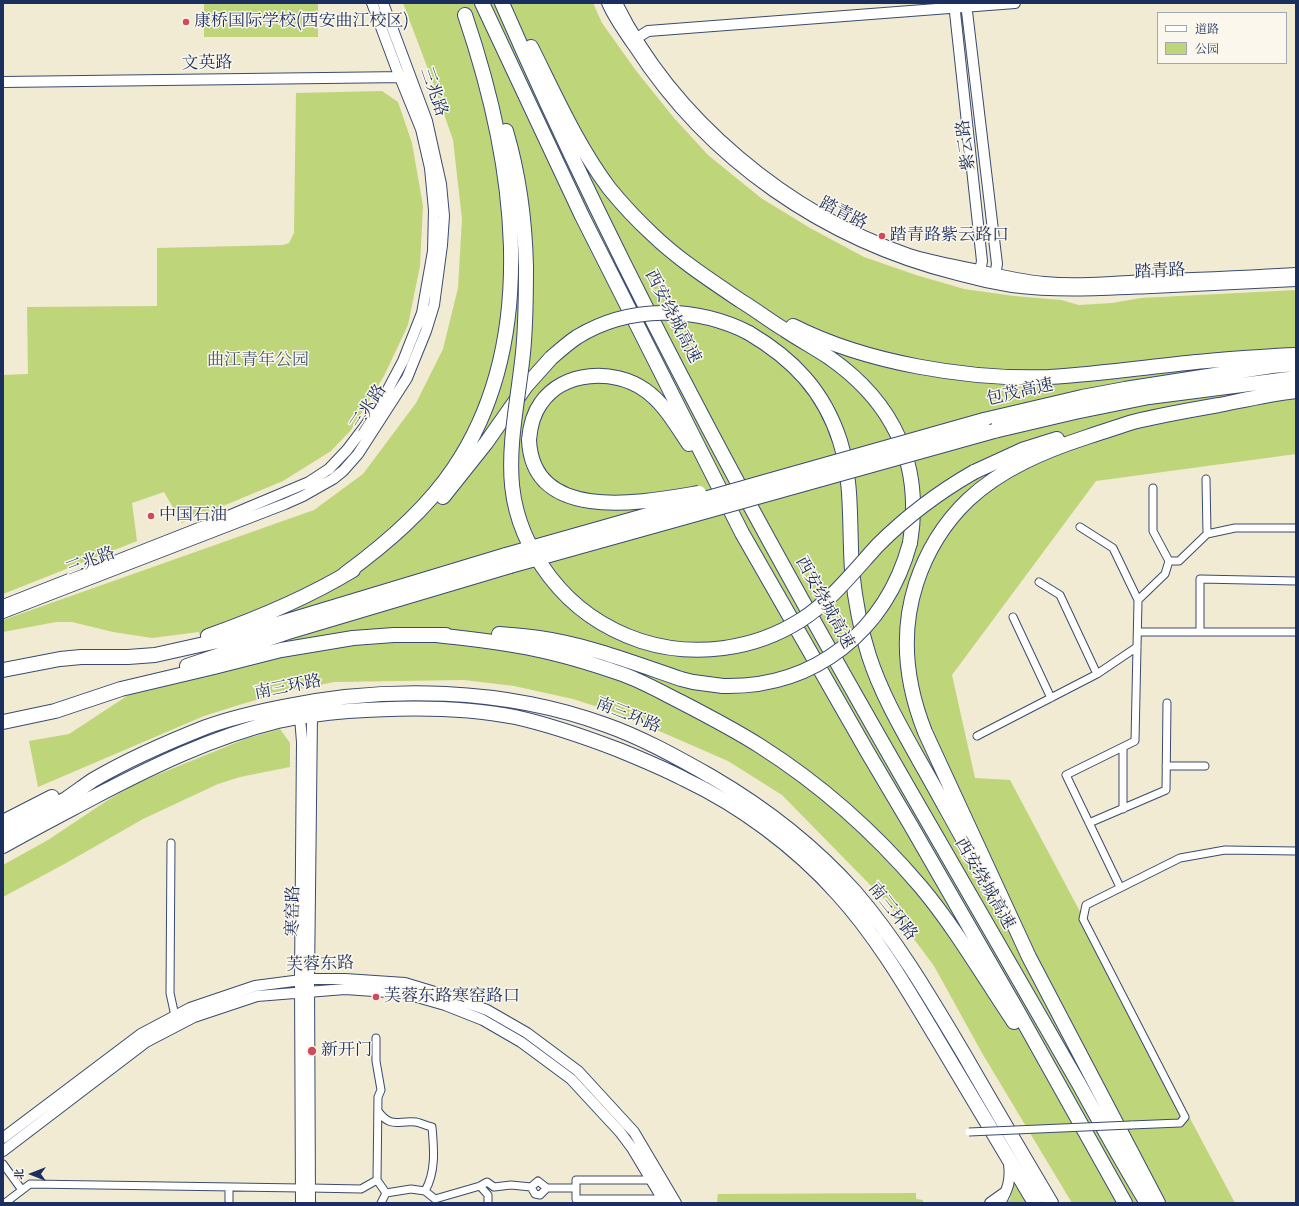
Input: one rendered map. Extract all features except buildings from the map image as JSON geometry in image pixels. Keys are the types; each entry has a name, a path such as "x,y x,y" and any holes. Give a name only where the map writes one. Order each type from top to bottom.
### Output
{"highway":[{"name":"西安绕城高速","path":"482,3 582,216 734,516 801,637 914,831 1125,1203"},
{"name":"西安绕城高速","path":"502,3 538,85 602,219 666,346 753,512 862,708 1147,1203"},
{"path":"131,686 280,650 316,643 394,635 498,634 539,638 599,652 693,682 723,686 754,685 795,675 818,664 845,646 866,628 889,596 903,568 910,543 914,499 910,472 896,432 882,408 862,385 830,359 700,274 641,224 609,188 584,149 568,122 508,3"},
{"path":"462,9 495,93 508,137 521,203 526,267 526,322 510,453 512,491 517,515 531,548 554,582 570,599 589,615 618,632 635,639 657,645 681,649 706,650 739,646 771,636 813,612 832,595 879,544 909,516 943,490 974,472 1022,450 1052,440 1203,408 1295,382"},
{"path":"345,574 362,562 403,526 426,503 445,480 469,443 482,416 492,392 502,357 510,285 509,212 497,130 487,84 462,9"},
{"path":"740,300 796,328 846,347 898,362 979,375 1013,377 1088,374 1203,361 1296,355"},
{"path":"155,655 263,616 298,600 345,574 391,544 429,512 442,498 486,443 526,386 551,358 578,337 613,321 645,314 676,313 702,316 749,332 782,355 798,370 819,396 834,424 843,451 848,479 854,586 862,633 870,659 882,689 899,724 1029,956 1158,1203"},
{"name":"包茂高速","path":"757,483 984,420 1082,397 1272,366 1296,364"},
{"path":"734,516 693,450 664,409 645,390 626,381 608,376 589,376 577,378 559,386 544,398 538,408 532,420 529,440 533,464 543,479 565,495 587,501 610,503 633,502 757,483"},
{"path":"3,670 60,659 155,655 231,638 508,560 994,431 1075,412 1149,397 1295,382"},
{"path":"1029,956 944,776 918,715 910,685 908,668 907,631 911,602 924,564 936,540 954,515 979,491 1011,469 1042,454 1058,447 1134,422"},
{"path":"6,722 55,712 213,656 642,517 757,483"},
{"path":"437,635 536,649 582,661 624,675 648,685 740,734 784,762 812,783 861,824 920,887 938,909 969,952 1002,1005 1078,1119"},
{"name":"南三环路","path":"3,846 22,829 93,780 163,745 225,721 304,702 368,694 459,694 528,704 578,716 606,725 633,736 697,769 755,804 799,837 836,871 855,892 889,935 918,978 1051,1203"},
{"name":"南三环路","path":"3,834 22,829 98,796 194,748 270,724 306,716 370,710 414,708 459,710 513,717 555,727 580,735 684,778 741,812 784,842 838,894 890,961 1035,1203"},
{"path":"3,822 46,800 93,780"},
{"path":"3,856 33,839 98,796"}],"street":[{"name":"三兆路","path":"3,605 209,524 309,482 329,469 343,455 366,425 385,395 403,361 422,313 433,251 434,210 430,168 421,129 398,74 372,3"},
{"name":"三兆路","path":"3,613 303,496 333,479 343,471 358,454 407,378 432,312 439,274 444,216 440,184 427,121 383,3"},
{"name":"踏青路","path":"607,3 634,40"},
{"name":"踏青路","path":"617,3 652,75 690,120 738,164 788,203 856,240 896,257 926,268 979,275 1017,287 1072,291 1296,281"},
{"path":"634,40 648,31 954,5 1015,3"},
{"name":"紫云路","path":"954,5 982,261 979,275"},
{"name":"紫云路","path":"966,5 997,264 995,279"},
{"name":"文英路","path":"3,82 410,73"},
{"name":"文英路","path":"3,76 398,74"},
{"name":"踏青路","path":"995,279 1044,282 1080,282 1296,273"},
{"path":"1206,479 1206,534"},
{"path":"1138,600 1164,574 1169,561 1153,531 1153,488"},
{"path":"1080,527 1113,548 1138,600 1136,741 1066,774 1120,887"},
{"path":"1169,561 1180,561 1206,534 1236,528 1296,528"},
{"path":"1200,632 1200,580 1296,580"},
{"path":"1039,582 1060,595 1097,674"},
{"path":"1013,618 1051,698"},
{"path":"1138,632 1296,632"},
{"path":"977,736 1097,674 1137,647"},
{"path":"1089,823 1166,790 1167,703"},
{"name":"寒窑路","path":"301,1203 305,1188 305,980 302,742 306,716"},
{"path":"1123,747 1123,809"},
{"path":"1166,766 1205,766"},
{"path":"171,843 170,993 176,1016"},
{"path":"969,1132 1180,1123 1186,1117 1083,919 1086,904 1180,858 1225,850 1296,851"},
{"name":"芙蓉东路","path":"3,1138 141,1034 198,1005 255,986 305,980 345,978 405,983 488,1010 527,1033 578,1071 634,1132 676,1203"},
{"name":"芙蓉东路","path":"3,1151 146,1042 194,1017 257,996 345,989 403,993 445,1005 483,1020 521,1042 571,1079 620,1132 632,1148 664,1201"},
{"path":"376,1038 376,1061 381,1090 378,1097 377,1180 386,1193"},
{"path":"378,1110 384,1120 392,1122 416,1122 432,1127 434,1152 430,1181 424,1190"},
{"path":"1000,1203 1007,1191 1010,1176 1007,1156"},
{"path":"3,1164 22,1190"},
{"path":"5,1203 30,1184 362,1189 377,1180"},
{"path":"651,1180 576,1180 576,1199 664,1201"},
{"path":"386,1193 411,1189 424,1190 435,1201 480,1186 487,1182 494,1187 511,1185 531,1187 538,1181 547,1188 576,1188"},
{"path":"480,1186 488,1195"},
{"path":"228,1203 229,1187"},
{"path":"488,1203 488,1195 494,1187"},
{"name":"寒窑路","path":"305,1188 310,1203"},
{"path":"990,1203 1007,1191"},
{"path":"381,1203 386,1193"}],"green space":[{"path":"204,3 318,3 318,37 204,37"},
{"path":"403,3 593,3 602,23 637,72 674,118 708,155 761,198 810,228 864,257 916,275 964,289 1014,296 1061,300 1079,305 1112,303 1141,298 1296,290 1296,454 1096,481 952,675 975,778 1010,780 1235,1203 1072,1203 982,1053 934,966 885,900 782,795 728,761 620,714 573,699 514,686 464,680 334,682 285,692 204,716 38,787 29,741 69,734 127,696 147,686 207,673 199,632 152,638 113,632 72,622 56,622 3,632 3,620 314,510 363,474 416,403 443,349 458,288 462,219 453,140"},
{"name":"曲江青年公园","path":"382,91 398,102 412,143 423,206 420,266 408,325 384,376 351,430 331,451 283,481 182,523 164,492 132,503 137,541 3,594 3,375 28,374 27,307 157,306 157,248 283,245 289,243 294,233 296,93"},
{"path":"280,729 290,743 290,767 240,777 218,784 143,819 3,897 3,865 48,840 108,800 137,783 245,739"},
{"path":"1014,1181 1027,1203 1007,1203 1010,1199"},
{"path":"916,1193 916,1199 923,1200 923,1203 717,1202 718,1194"}],"place":[{"name":"康桥国际学校(西安曲江校区)","path":"186,22"},
{"name":"踏青路紫云路口","path":"882,236"},
{"name":"中国石油","path":"151,516"},
{"name":"芙蓉东路寒窑路口","path":"376,997"},
{"name":"新开门","path":"312,1051"}]}
